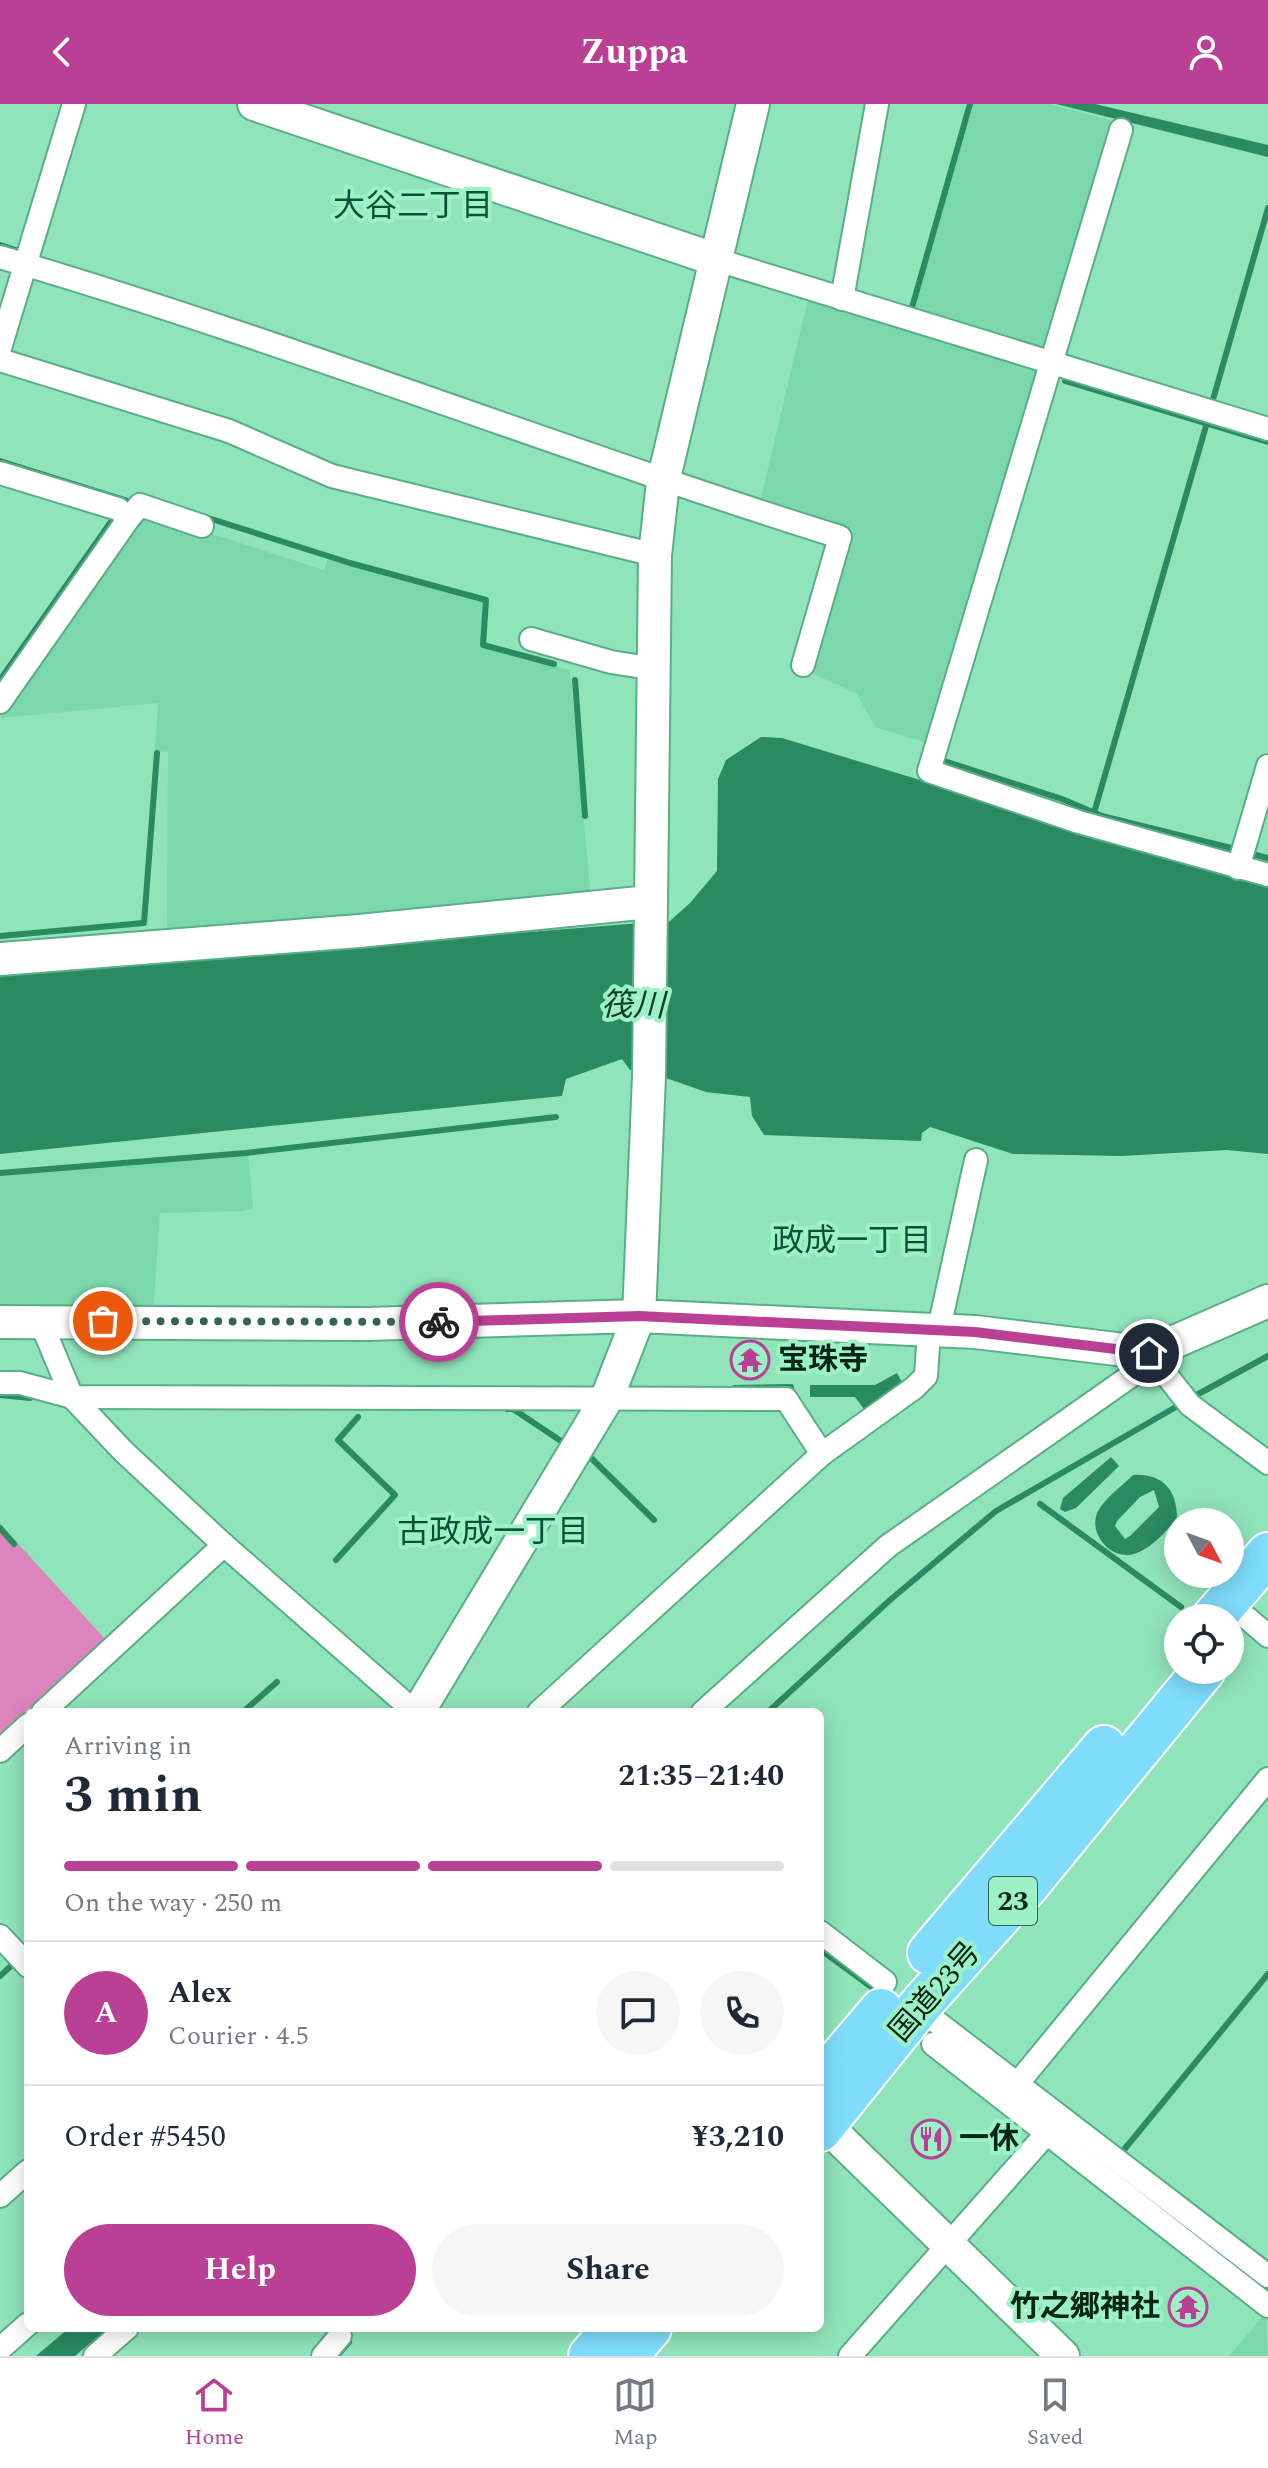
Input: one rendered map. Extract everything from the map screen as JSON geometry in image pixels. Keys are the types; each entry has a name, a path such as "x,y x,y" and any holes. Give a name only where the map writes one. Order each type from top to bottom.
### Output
{"highway":[{"path":"1245,1621 1268,1554"},
{"name":"国道23号","path":"824,2077 1164,1677"},
{"name":"国道23号","path":"824,2123 923,2002 1027,1886 1193,1684"},
{"path":"590,2356 611,2332"},
{"path":"626,2356 647,2332"}],"street":[{"path":"0,348 74,104"},
{"path":"254,104 714,259 1268,429"},
{"path":"418,1708 607,1398 639,1316 649,1076 655,555 663,482 753,104"},
{"path":"842,299 877,104"},
{"path":"1121,130 1054,364 929,771 1079,822 1268,875"},
{"path":"0,257 163,306 663,482 840,537 803,665"},
{"path":"0,360 229,431 332,476 655,555"},
{"path":"0,473 118,509 129,518"},
{"path":"0,702 140,505 202,526"},
{"path":"531,639 611,662 655,669"},
{"path":"1238,868 1268,766"},
{"path":"0,959 649,907"},
{"path":"543,1708 822,1454 914,1388 926,1376 976,1160"},
{"path":"0,1322 367,1324 639,1316 975,1332 1149,1353 1268,1301"},
{"path":"40,1320 72,1397 124,1452 224,1545 411,1708"},
{"path":"1149,1353 1186,1399 1268,1463"},
{"path":"707,1708 888,1546 1145,1366 1149,1353"},
{"path":"0,1383 20,1383 72,1397 786,1399 822,1454"},
{"path":"47,1708 224,1545"},
{"path":"0,1751 24,1729"},
{"path":"1018,2083 1268,1779"},
{"path":"824,1935 885,1982"},
{"path":"0,1936 24,1962"},
{"path":"934,2020 1268,2276"},
{"path":"933,2044 1268,2306"},
{"path":"824,2127 1063,2356"},
{"path":"850,2356 1047,2133"},
{"path":"0,2196 24,2175"},
{"path":"0,2349 24,2328"},
{"path":"95,2356 122,2332"},
{"path":"323,2356 340,2336"}],"shaded area":[{"path":"973,104 1049,104 1117,122 1048,354 1043,352 1044,347 912,308"},
{"path":"808,299 1042,367 930,744 875,727 857,694 814,674 853,529 761,498"},
{"path":"141,511 324,570 328,558 483,602 480,645 570,670 591,898 167,934 168,752 155,751 158,703 0,718"},
{"path":"248,1154 253,1208 244,1211 160,1213 153,1312 0,1314 0,1174"},
{"path":"0,1524 105,1639 30,1708 24,1708 24,1713 0,1735"},
{"path":"1266,2313 1268,2356 1229,2356"}],"water":[{"path":"1056,104 1095,104 1268,145 1268,157"},
{"path":"0,458 128,498 132,507 0,467"},
{"name":"筏川","path":"761,737 782,738 1268,886 1268,1154 1227,1150 1122,1156 1013,1154 930,1127 922,1133 921,1141 764,1135 752,1116 750,1097 706,1092 666,1078 666,1071 630,1070 622,1059 566,1079 562,1096 0,1154 0,975 641,923 661,929 690,903 717,871 718,779 726,760"},
{"path":"897,1373 904,1386 866,1412 855,1397 810,1397 810,1385 875,1385"},
{"path":"1111,1457 1119,1466 1076,1508 1065,1512 1060,1509 1063,1498"},
{"path":"1133,1475 1143,1475 1166,1485 1176,1508 1164,1508 1162,1535 1149,1546 1128,1555 1107,1547 1098,1534 1096,1519 1105,1501","holes":["1154,1490 1159,1507 1125,1539 1115,1526 1117,1521 1140,1497"]},
{"path":"824,1949 877,1987 873,1992 824,1956"},
{"path":"64,2332 103,2332 75,2356 36,2356"}],"waterway":[{"path":"911,311 970,104"},
{"path":"1212,403 1268,208"},
{"path":"0,245 22,252"},
{"path":"1065,381 1268,442"},
{"path":"1094,813 1206,426"},
{"path":"205,517 350,563 486,600 483,645 554,664"},
{"path":"0,680 110,523"},
{"path":"575,680 585,816"},
{"path":"0,936 144,923 157,753"},
{"path":"944,761 1062,799 1102,816 1235,849"},
{"path":"1252,854 1268,858"},
{"path":"0,1173 246,1153 556,1117"},
{"path":"1191,1398 1268,1356"},
{"path":"735,1388 791,1387"},
{"path":"0,1395 30,1398"},
{"path":"772,1708 890,1600 996,1511 1181,1404"},
{"path":"507,1409 513,1409 561,1441"},
{"path":"336,1560 395,1495 338,1440 358,1417"},
{"path":"586,1453 654,1520"},
{"path":"1040,1504 1177,1604"},
{"path":"0,1528 14,1544"},
{"path":"248,1708 277,1682"},
{"path":"0,1976 13,1964"},
{"path":"1123,2151 1268,1974"},
{"path":"337,2356 349,2342"}],"way so far":[{"path":"103,1321 439,1322"}],"place":[{"name":"宝珠寺","path":"750,1360"},
{"name":"一休","path":"931,2139"},
{"name":"竹之郷神社","path":"1188,2307"}],"district":[{"name":"大谷二丁目","path":"413,206"},
{"name":"政成一丁目","path":"852,1241"},
{"name":"古政成一丁目","path":"493,1532"}],"route":[{"path":"439,1322 639,1316 938,1333 975,1332 1115,1352 1149,1353"}]}
